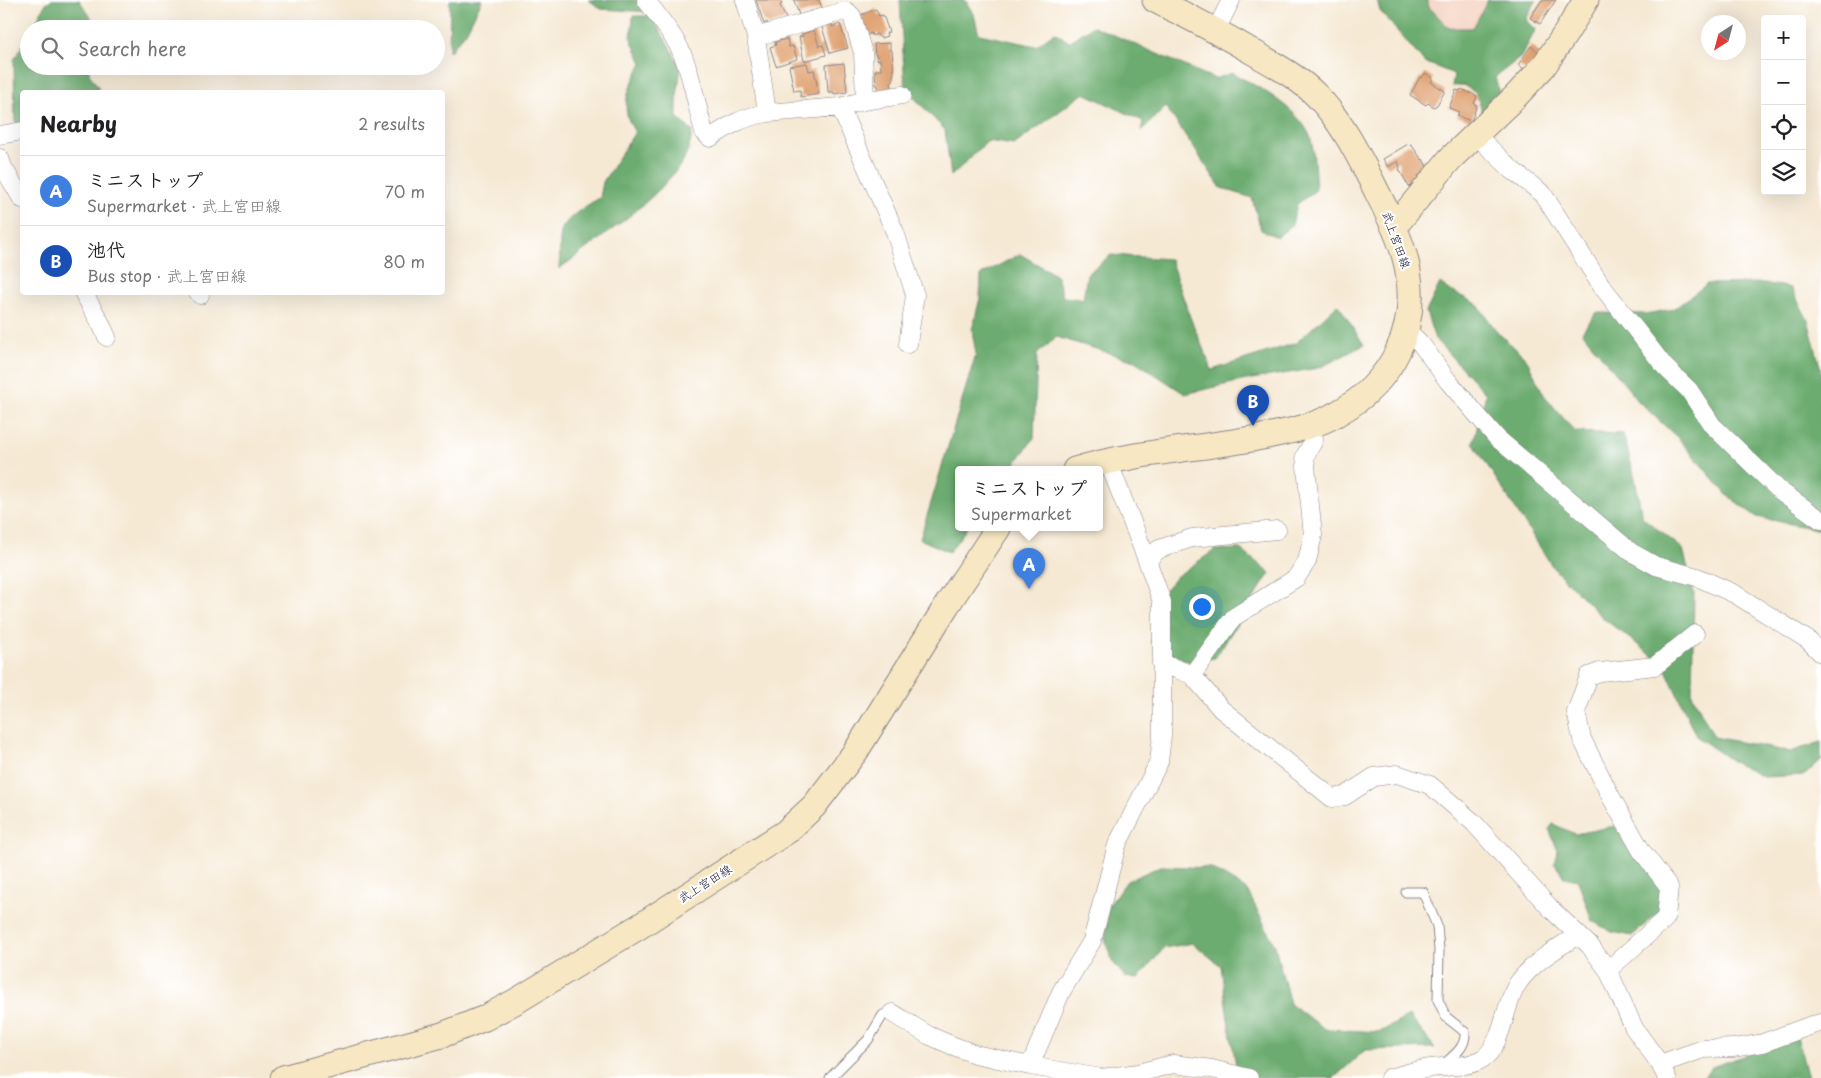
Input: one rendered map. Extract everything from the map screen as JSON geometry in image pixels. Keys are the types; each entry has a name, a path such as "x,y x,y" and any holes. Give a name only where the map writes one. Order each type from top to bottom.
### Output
{"main road":[{"name":"武上宮田線","path":"1090,466 1108,461 1252,439 1312,425 1337,414 1355,403 1375,386 1394,360 1405,334 1410,302 1407,266 1394,227 1352,144 1326,106 1291,74 1216,30 1155,0"},
{"path":"1394,227 1438,173 1543,67 1586,0"},
{"name":"武上宮田線","path":"283,1078 442,1035 485,1018 632,931 786,832 814,806 856,751 947,605 996,531"}],"street":[{"path":"646,0 679,46 704,132 710,138 749,116 767,112 840,107 862,101 902,95"},
{"path":"745,0 756,37 767,112"},
{"path":"1216,30 1232,0"},
{"path":"756,37 844,11 848,12 852,16 863,53 865,98 862,101"},
{"path":"840,107 895,232 915,295 908,344"},
{"path":"0,135 20,131"},
{"path":"1475,134 1512,170 1543,194 1601,285 1665,367 1689,390 1712,425 1780,490 1821,520"},
{"path":"0,158 3,167 20,196"},
{"path":"85,295 107,337"},
{"path":"1405,334 1413,336 1421,344 1448,381 1497,438 1631,552 1656,566 1697,577 1735,594 1808,640 1821,653"},
{"path":"1192,675 1234,617 1296,578 1307,561 1313,535 1305,456 1314,440 1312,425"},
{"path":"1030,1066 1061,992 1092,941 1116,845 1159,762 1162,736 1162,602 1108,461"},
{"path":"1147,560 1159,549 1192,538 1277,530"},
{"path":"1608,970 1666,918 1669,887 1641,850 1611,797 1582,739 1576,712 1589,676 1600,672 1655,666 1695,634"},
{"path":"1161,663 1192,675 1221,709 1332,798 1345,796 1374,776 1397,774 1430,785 1474,823 1551,909 1590,946 1608,970 1634,1028 1664,1071 1703,1049 1734,1048 1763,1043 1821,1023"},
{"path":"1389,1078 1440,1067 1459,1072 1483,1058 1493,1047 1510,1000 1518,984 1548,954 1578,936"},
{"path":"892,1013 928,1035 950,1045 975,1054 1030,1066 1102,1078 1138,1073 1173,1064 1212,1069 1249,1078"}],"lane":[{"path":"1406,892 1424,892 1437,926 1439,950 1438,1000 1446,1017 1465,1032 1466,1040 1463,1047 1440,1067"},
{"path":"830,1078 868,1040 884,1015 892,1013"}],"shaded area":[{"path":"1418,0 1500,0 1479,41 1457,40"}],"green space":[{"path":"51,0 79,0 92,20 37,20 46,3"},
{"path":"450,0 482,0 466,32 449,52"},
{"path":"589,0 640,0 649,12 601,9"},
{"path":"900,0 965,0 974,15 979,34 1036,46 1055,32 1069,42 1093,26 1215,79 1232,73 1287,107 1304,126 1311,141 1316,190 1297,204 1292,225 1277,237 1261,230 1252,198 1221,188 1166,107 1141,131 1143,121 1084,93 1014,145 988,141 951,176 945,130 905,88"},
{"path":"1377,0 1427,0 1429,7 1449,28 1473,28 1488,0 1537,0 1526,19 1536,29 1521,57 1495,77 1500,98 1482,111 1476,93 1463,85 1452,86 1454,74 1424,62 1380,11"},
{"path":"633,16 652,16 681,67 677,96 677,117 692,131 689,148 681,164 656,193 624,220 559,269 560,237 563,227 577,212 600,198 603,182 635,132 627,113 626,105 630,89 642,63 631,39"},
{"path":"20,50 20,75 90,75 99,88 96,90 20,90 20,123 15,122 14,60"},
{"path":"1020,254 1057,276 1063,297 1083,299 1087,274 1111,255 1170,259 1190,317 1212,370 1296,343 1338,304 1364,345 1319,368 1246,380 1185,394 1135,361 1057,337 1037,354 1034,438 1013,466 955,466 955,531 965,531 949,552 920,539 976,354 972,330 980,298 981,275"},
{"path":"1440,283 1451,291 1477,304 1498,333 1526,358 1544,395 1575,432 1623,434 1635,478 1642,517 1683,549 1694,593 1692,694 1714,737 1790,752 1821,742 1821,760 1805,775 1764,777 1735,763 1696,736 1664,665 1603,618 1554,569 1473,443 1486,394 1435,339 1426,312"},
{"path":"1764,283 1791,288 1808,320 1821,370 1821,530 1757,517 1728,496 1678,438 1639,402 1582,332 1596,313 1645,314 1674,309 1707,284"},
{"path":"1240,549 1270,573 1215,658 1189,662 1151,644 1155,601 1177,576 1215,550"},
{"path":"1553,824 1575,834 1615,826 1655,875 1668,896 1658,913 1632,936 1612,932 1592,921 1578,880 1564,877 1554,863 1558,851 1549,829"},
{"path":"1161,866 1211,868 1247,890 1275,946 1290,1004 1325,1029 1380,1032 1409,1016 1435,1048 1365,1050 1334,1078 1238,1077 1221,966 1193,943 1164,948 1138,979 1125,977 1112,961 1105,939 1109,905 1127,881"},
{"path":"1797,1037 1808,1078 1703,1078 1712,1067"}],"building":[{"path":"756,0 780,0 782,4 780,5 786,19 768,25 767,22 764,24"},
{"path":"794,0 819,0 822,8 799,15"},
{"path":"1542,0 1556,0 1540,24 1530,18"},
{"path":"876,9 879,16 883,15 889,32 886,33 887,36 881,38 877,34 872,36 871,33 867,35 861,15"},
{"path":"832,24 832,27 840,24 848,48 830,53 822,27"},
{"path":"814,30 819,46 823,45 826,55 804,61 799,37"},
{"path":"787,39 789,47 793,46 797,59 776,66 770,47 776,45 775,42"},
{"path":"890,43 894,74 893,82 891,82 892,89 878,90 875,70 881,70 880,59 877,60 877,55 875,55 874,44"},
{"path":"1531,46 1542,55 1526,70 1518,65"},
{"path":"807,63 809,71 814,70 819,94 801,97 800,90 794,91 789,66"},
{"path":"844,63 847,92 834,94 834,92 828,92 826,65"},
{"path":"1425,73 1433,78 1431,82 1445,91 1434,107 1428,103 1426,105 1410,95 1420,77 1422,78"},
{"path":"1461,89 1477,96 1474,104 1477,105 1471,121 1457,116 1459,112 1449,108 1456,90 1460,91"},
{"path":"1411,144 1423,159 1428,169 1418,176 1420,181 1409,187 1399,169 1398,161 1388,167 1383,159"}],"place":[{"name":"池代","path":"1253,426"},
{"name":"ミニストップ","path":"1029,589"}]}
